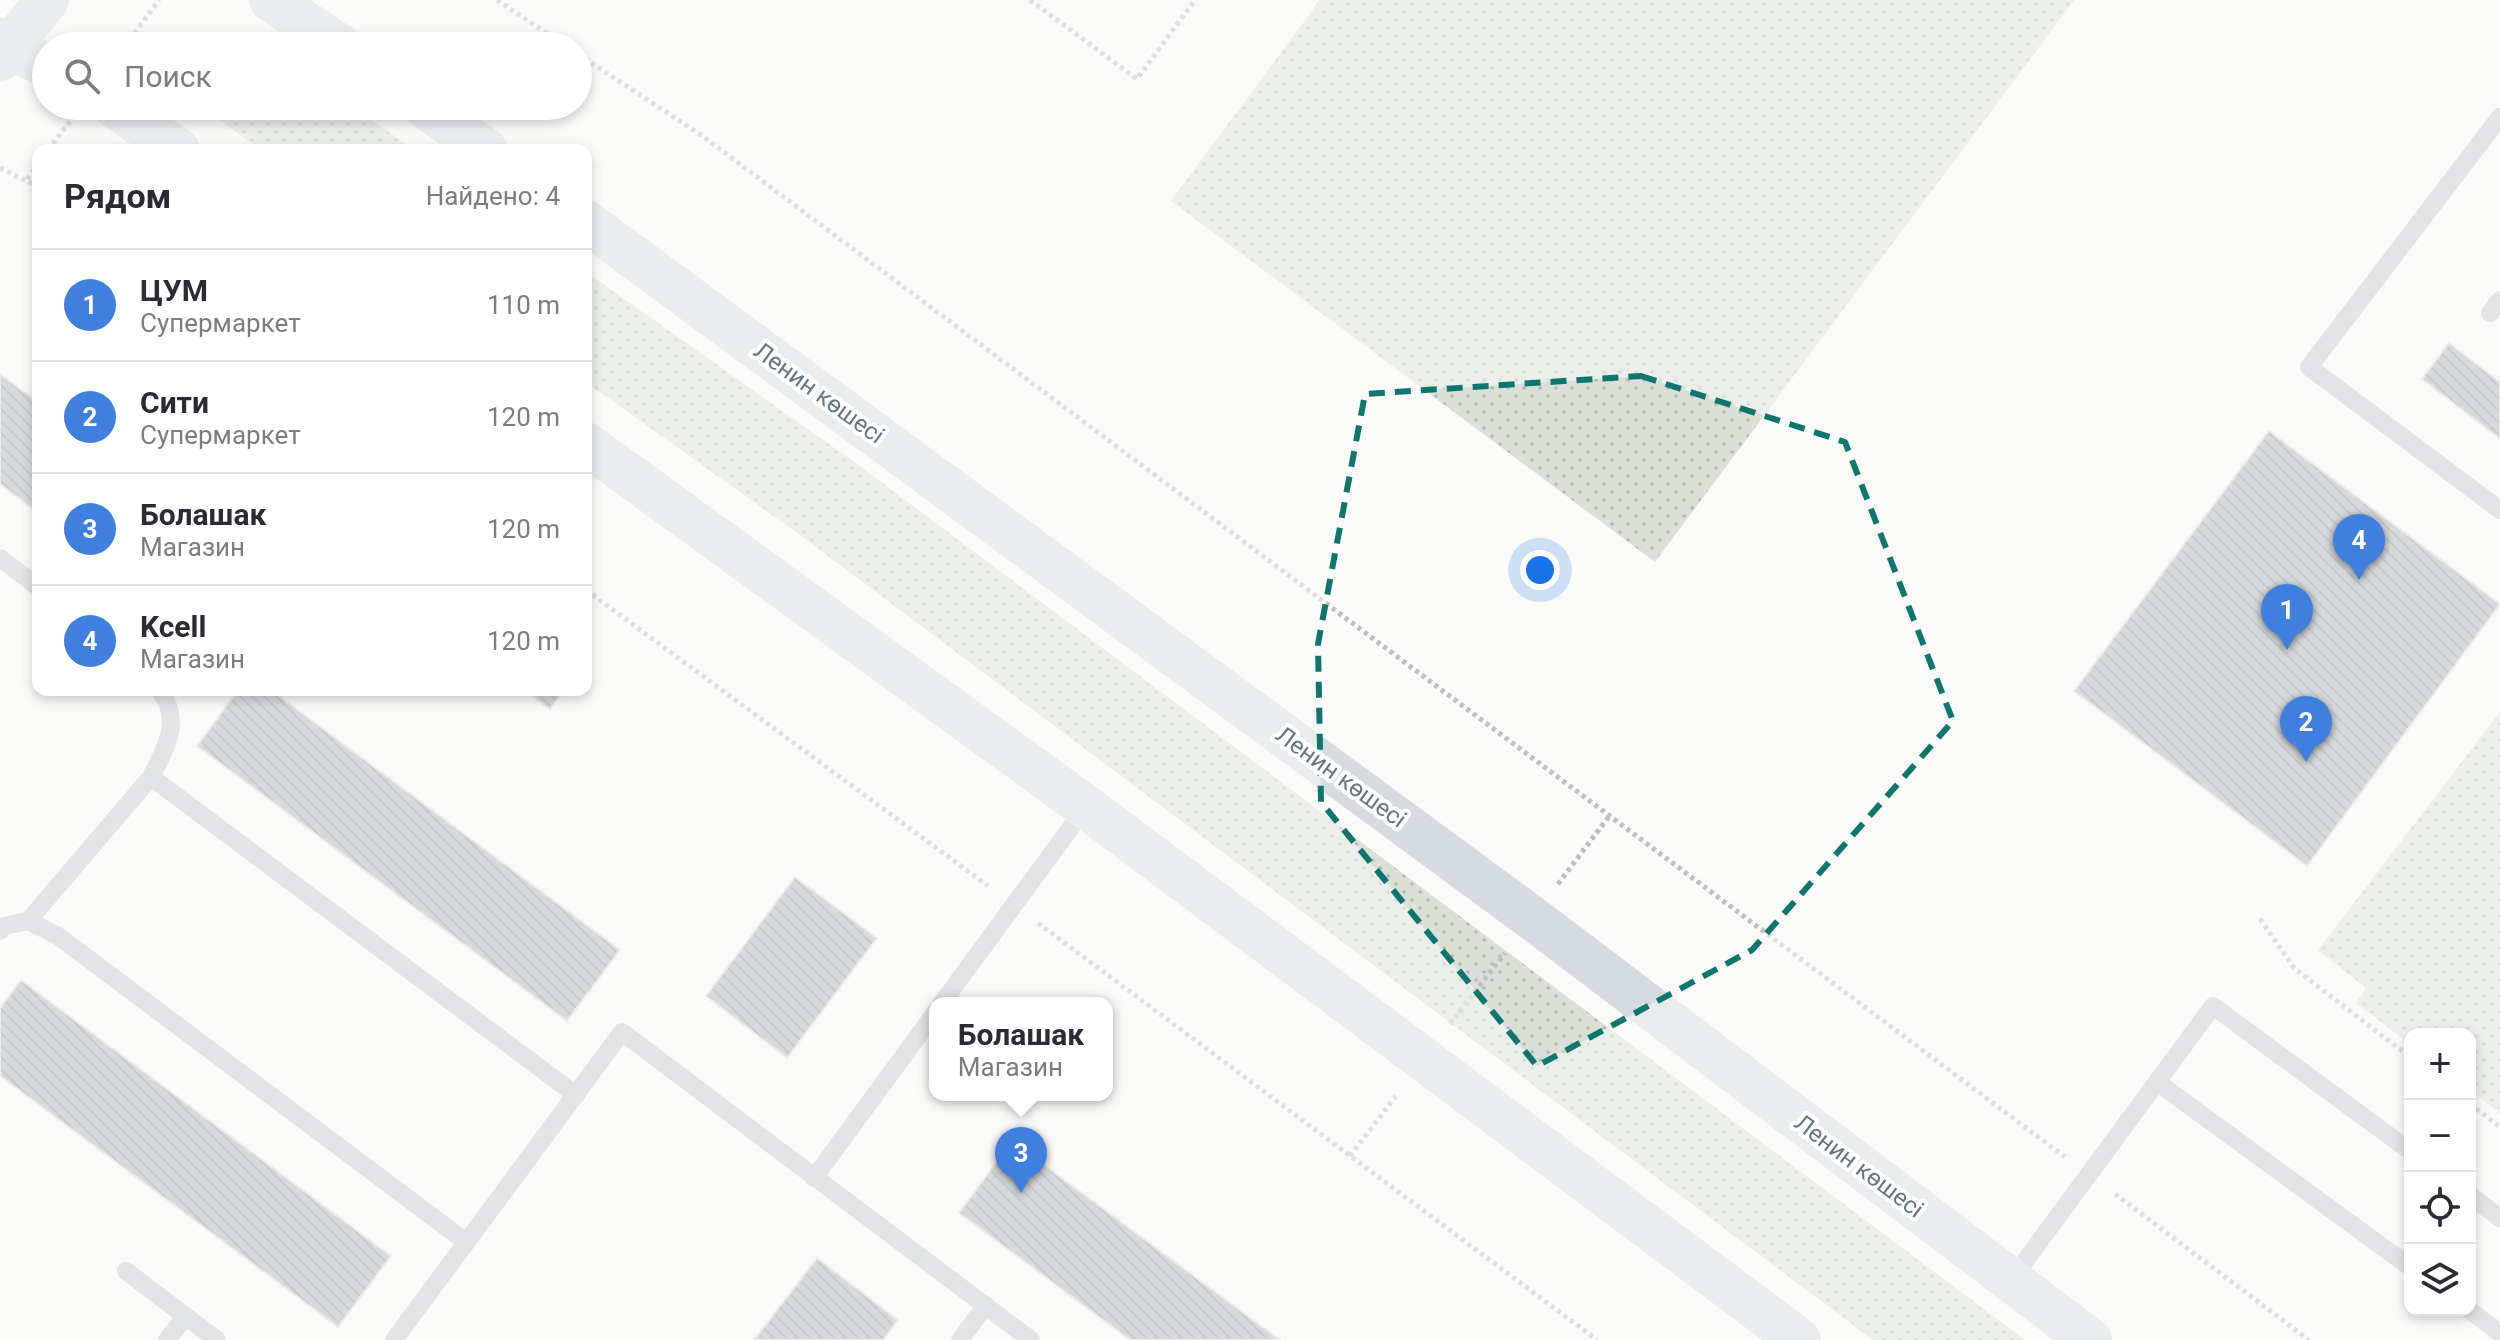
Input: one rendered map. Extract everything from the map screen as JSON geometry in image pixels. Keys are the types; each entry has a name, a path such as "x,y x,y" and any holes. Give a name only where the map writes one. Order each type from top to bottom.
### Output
{"main road":[{"path":"14,53 47,0"},
{"path":"271,0 319,32"},
{"path":"111,120 165,144"},
{"path":"444,120 478,144"},
{"name":"Ленин көшесі","path":"592,226 1532,918 2090,1340"},
{"path":"592,448 1086,807 1799,1340"}],"lane":[{"path":"2500,117 2309,367 2500,510"},
{"path":"0,558 32,582"},
{"path":"0,931 4,926 28,921 151,777 172,735 169,703 164,696"},
{"path":"151,777 576,1095"},
{"path":"946,997 1086,807"},
{"path":"28,921 58,936 466,1242"},
{"path":"2010,1281 2213,1006 2404,1147"},
{"path":"814,1178 929,1021"},
{"path":"394,1340 622,1032 1031,1340"},
{"path":"2157,1082 2404,1263"},
{"path":"2476,1200 2500,1218"},
{"path":"126,1271 217,1340"},
{"path":"960,1340 986,1305"},
{"path":"2476,1315 2500,1333"},
{"path":"167,1340 185,1317"}],"path":[{"path":"135,32 159,0"},
{"path":"497,0 545,32"},
{"path":"1030,0 1137,79 1195,0"},
{"path":"592,63 701,135 2309,1340"},
{"path":"55,144 84,120"},
{"path":"0,168 32,183"},
{"path":"27,179 32,172"},
{"path":"592,594 1597,1340"},
{"path":"1350,1156 1610,815"},
{"path":"2260,919 2294,968 2404,1052"},
{"path":"2476,1109 2500,1127"}],"highlighted area":[{"path":"1641,376 1845,442 1953,721 1752,950 1537,1066 1321,802 1318,644 1365,394"}],"shaded area":[{"path":"1320,0 2074,0 1655,562 1171,201"},
{"path":"219,120 372,120 406,144 253,144"},
{"path":"592,276 857,464 2025,1340 1873,1340 800,535 592,386"},
{"path":"2500,712 2500,1113 2476,1095 2476,1028 2404,1028 2404,1039 2356,1003 2366,988 2318,950"}],"building":[{"path":"2449,343 2500,382 2500,439 2422,379"},
{"path":"0,374 32,398 32,508 0,484"},
{"path":"2269,431 2500,604 2307,866 2074,691"},
{"path":"234,696 279,696 620,950 567,1021 197,746"},
{"path":"532,696 560,696 550,709"},
{"path":"795,877 877,938 787,1058 706,996"},
{"path":"21,980 391,1256 338,1327 0,1076 0,1008"},
{"path":"1012,1141 1280,1340 1130,1340 959,1213"},
{"path":"817,1258 898,1320 883,1340 754,1340"}],"place":[{"name":"Kcell","path":"2359,580"},
{"name":"ЦУМ","path":"2287,650"},
{"name":"Сити","path":"2306,762"},
{"name":"Болашак","path":"1021,1193"}]}
